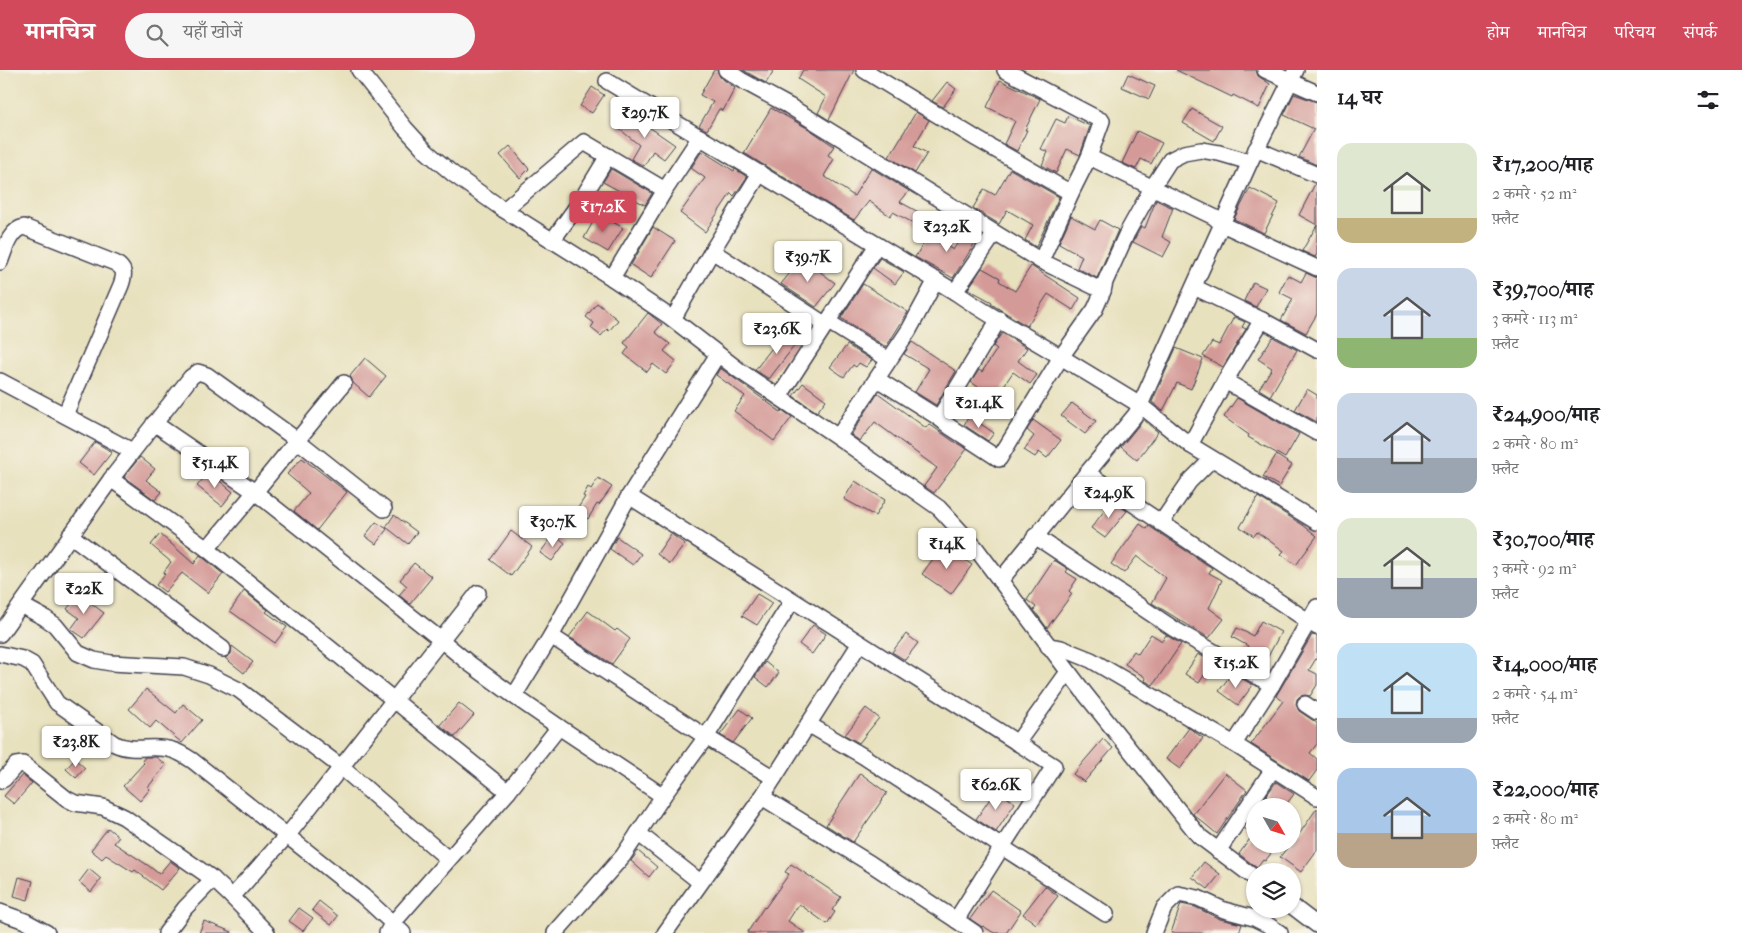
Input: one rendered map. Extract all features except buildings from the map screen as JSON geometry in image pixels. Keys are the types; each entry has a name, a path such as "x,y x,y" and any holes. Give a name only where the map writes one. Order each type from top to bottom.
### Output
{"street":[{"path":"359,70 384,103 426,152 453,174 504,210 612,278 672,319 718,354 939,508 974,547 1068,672 1198,836 1246,871"},
{"path":"726,70 789,106 1041,260 1103,290"},
{"path":"864,70 977,139 1071,193"},
{"path":"1005,70 1102,121 1089,157 1041,260"},
{"path":"1265,70 1294,75 1317,93"},
{"path":"1000,581 1086,473 1136,414 1253,156 1294,75"},
{"path":"607,81 1140,405 1190,445 1317,520"},
{"path":"612,278 665,190 700,137"},
{"path":"504,210 584,142 665,190"},
{"path":"877,378 999,459 1060,356 1095,309 1127,233 1170,160 1184,153 1201,150 1253,156 1317,175"},
{"path":"552,241 580,202 608,156"},
{"path":"1089,157 1214,217 1222,224 1317,268"},
{"path":"672,319 760,173"},
{"path":"0,262 12,234 17,228 24,227 115,263 121,266 124,271 121,285 65,415"},
{"path":"955,292 995,233"},
{"path":"779,397 877,245"},
{"path":"712,251 826,323 889,360"},
{"path":"838,437 909,330 936,280"},
{"path":"1194,287 1262,320 1317,350"},
{"path":"939,418 999,319"},
{"path":"1190,445 1225,380 1262,320"},
{"path":"514,696 552,636 629,496 718,354"},
{"path":"0,634 132,451 191,377 198,372 207,375 297,440 384,509"},
{"path":"1225,380 1317,433"},
{"path":"0,381 132,451"},
{"path":"208,548 344,383"},
{"path":"154,423 255,492 470,664 514,696 663,796"},
{"path":"1161,523 1189,482 1212,459"},
{"path":"1086,473 1313,624"},
{"path":"111,479 208,548 508,792"},
{"path":"629,496 1054,766 956,920"},
{"path":"70,535 223,649"},
{"path":"1036,536 1174,629 1272,685"},
{"path":"232,897 288,835 478,593"},
{"path":"555,933 623,856 663,796 706,737 792,600"},
{"path":"20,605 46,618 55,625 78,652 94,660 111,663 184,667 209,675 239,690 341,768 448,859"},
{"path":"1234,744 1313,624 1317,607"},
{"path":"552,636 706,737 774,778"},
{"path":"665,933 762,796 860,643"},
{"path":"1048,646 1061,648 1091,660 1234,744 1317,797"},
{"path":"0,654 23,659 32,664 57,703 115,744 123,748 160,748 182,754 288,835 363,896 394,930 448,859 508,792 560,727"},
{"path":"1017,743 1068,672"},
{"path":"808,724 863,756 1106,914"},
{"path":"0,781 16,765 23,764 67,799 75,803 113,810 214,879 267,933"},
{"path":"1218,850 1273,769"},
{"path":"762,796 871,864 975,933"},
{"path":"638,833 700,882"},
{"path":"166,933 185,908 214,879"},
{"path":"1154,933 1164,908 1178,894 1198,898 1224,910 1254,918 1268,924 1280,933"},
{"path":"0,912 25,921 47,933"},
{"path":"1301,913 1317,925"}]}
